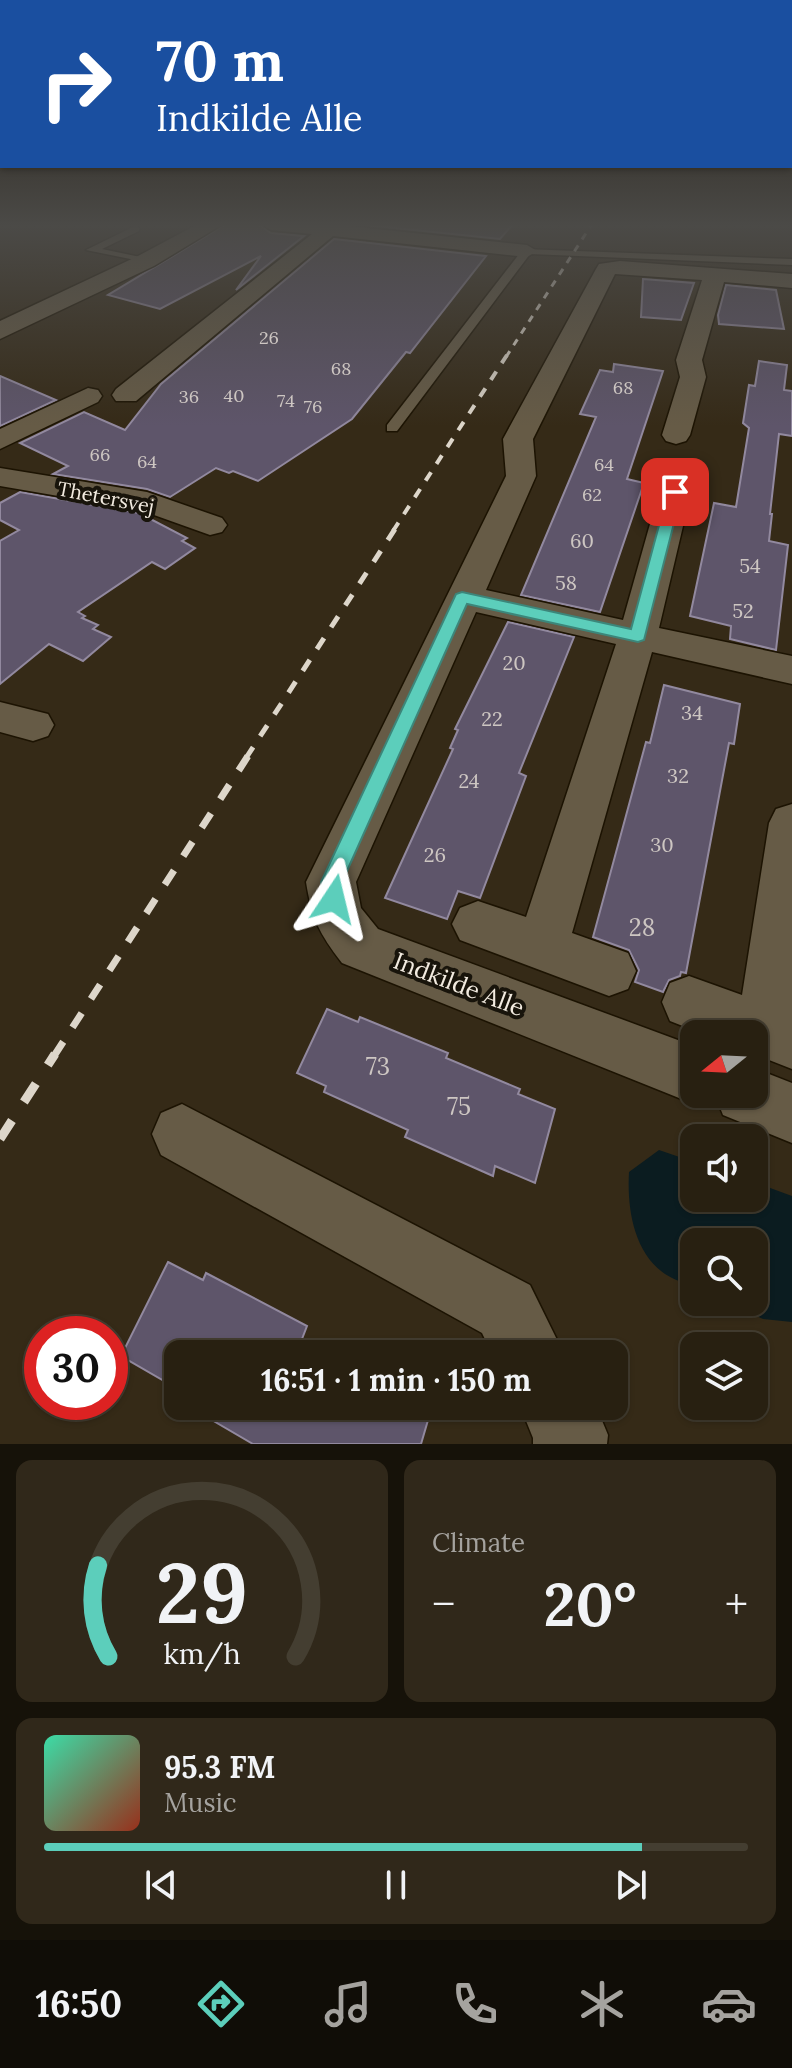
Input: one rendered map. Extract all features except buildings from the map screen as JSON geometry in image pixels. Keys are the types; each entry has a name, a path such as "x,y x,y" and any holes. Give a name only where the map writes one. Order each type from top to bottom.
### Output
{"street":[{"path":"0,331 83,291"},
{"path":"126,395 253,291"},
{"name":"Indkilde Alle","path":"595,291 518,439 521,476 331,882 337,917 360,946 680,1070"},
{"path":"676,435 693,377 689,360 710,291"},
{"path":"0,440 88,396"},
{"name":"Thetersvej","path":"0,477 147,502 210,525"},
{"path":"542,947 638,636 675,492"},
{"path":"462,597 792,670"},
{"path":"689,1002 778,1036 792,823"},
{"path":"478,924 609,971"},
{"path":"768,1104 792,1113"},
{"path":"182,1134 506,1309 522,1340"},
{"path":"563,1420 571,1435 570,1444"}],"lane":[{"path":"392,428 496,291"}],"shaded area":[{"path":"659,1150 680,1157 680,1212 768,1212 768,1187 792,1196 792,1322 756,1316 768,1316 768,1228 680,1228 680,1282 676,1280 654,1265 639,1241 631,1214 629,1172"}],"railway":[{"path":"506,357 548,291"},
{"path":"393,531 507,355"},
{"path":"246,758 395,529"},
{"path":"54,1056 248,756"},
{"path":"0,1139 55,1054"}],"route":[{"path":"334,899 331,882 462,597 638,636 675,492"}]}
